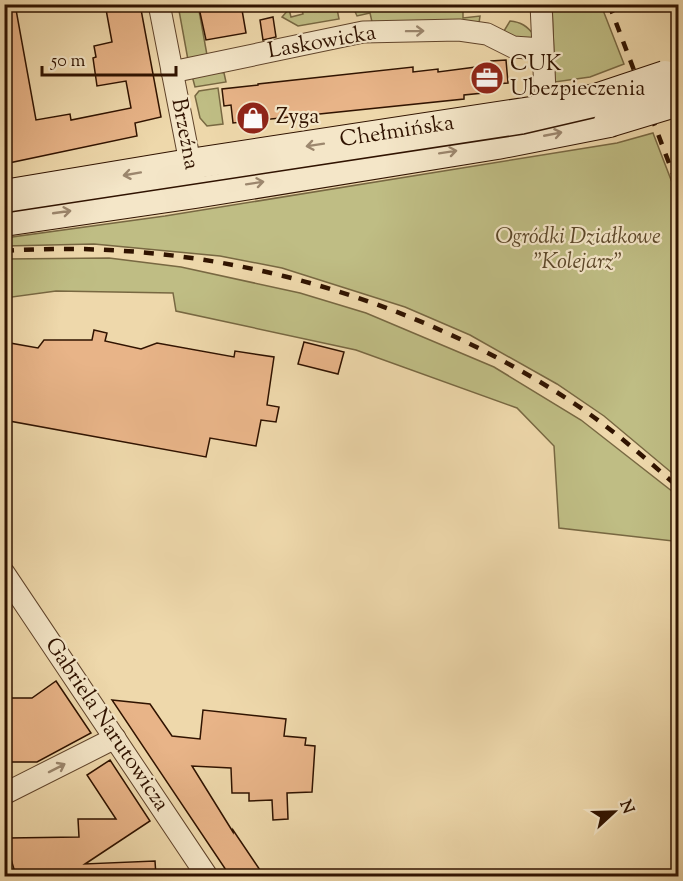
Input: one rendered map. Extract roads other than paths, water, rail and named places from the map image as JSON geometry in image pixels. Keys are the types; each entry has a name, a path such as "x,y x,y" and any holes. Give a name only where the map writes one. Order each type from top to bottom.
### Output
{"main road":[{"name":"Chełmińska","path":"4,221 195,193 541,136 604,110 674,88"},
{"name":"Chełmińska","path":"4,195 551,108 604,110"}],"street":[{"name":"Brzeźna","path":"159,4 195,193"},
{"path":"541,4 545,92 551,108"},
{"name":"Laskowicka","path":"172,72 363,32 459,30 487,34 513,47 542,49"},
{"name":"Gabriela Narutowicza","path":"4,573 207,876"},
{"path":"4,794 115,738"}],"tram line":[{"path":"4,213 524,134 606,115 678,94"}],"railway":[{"path":"609,4 678,187"},
{"path":"4,251 79,249 153,253 227,264 300,280 372,303 441,330 508,364 572,402 613,432 678,487"}],"place":[{"name":"CUK Ubezpieczenia","path":"487,78"},
{"name":"Zyga","path":"253,118"}],"park label":[{"name":"Ogródki Działkowe \"Kolejarz\"","path":"578,250"}]}
